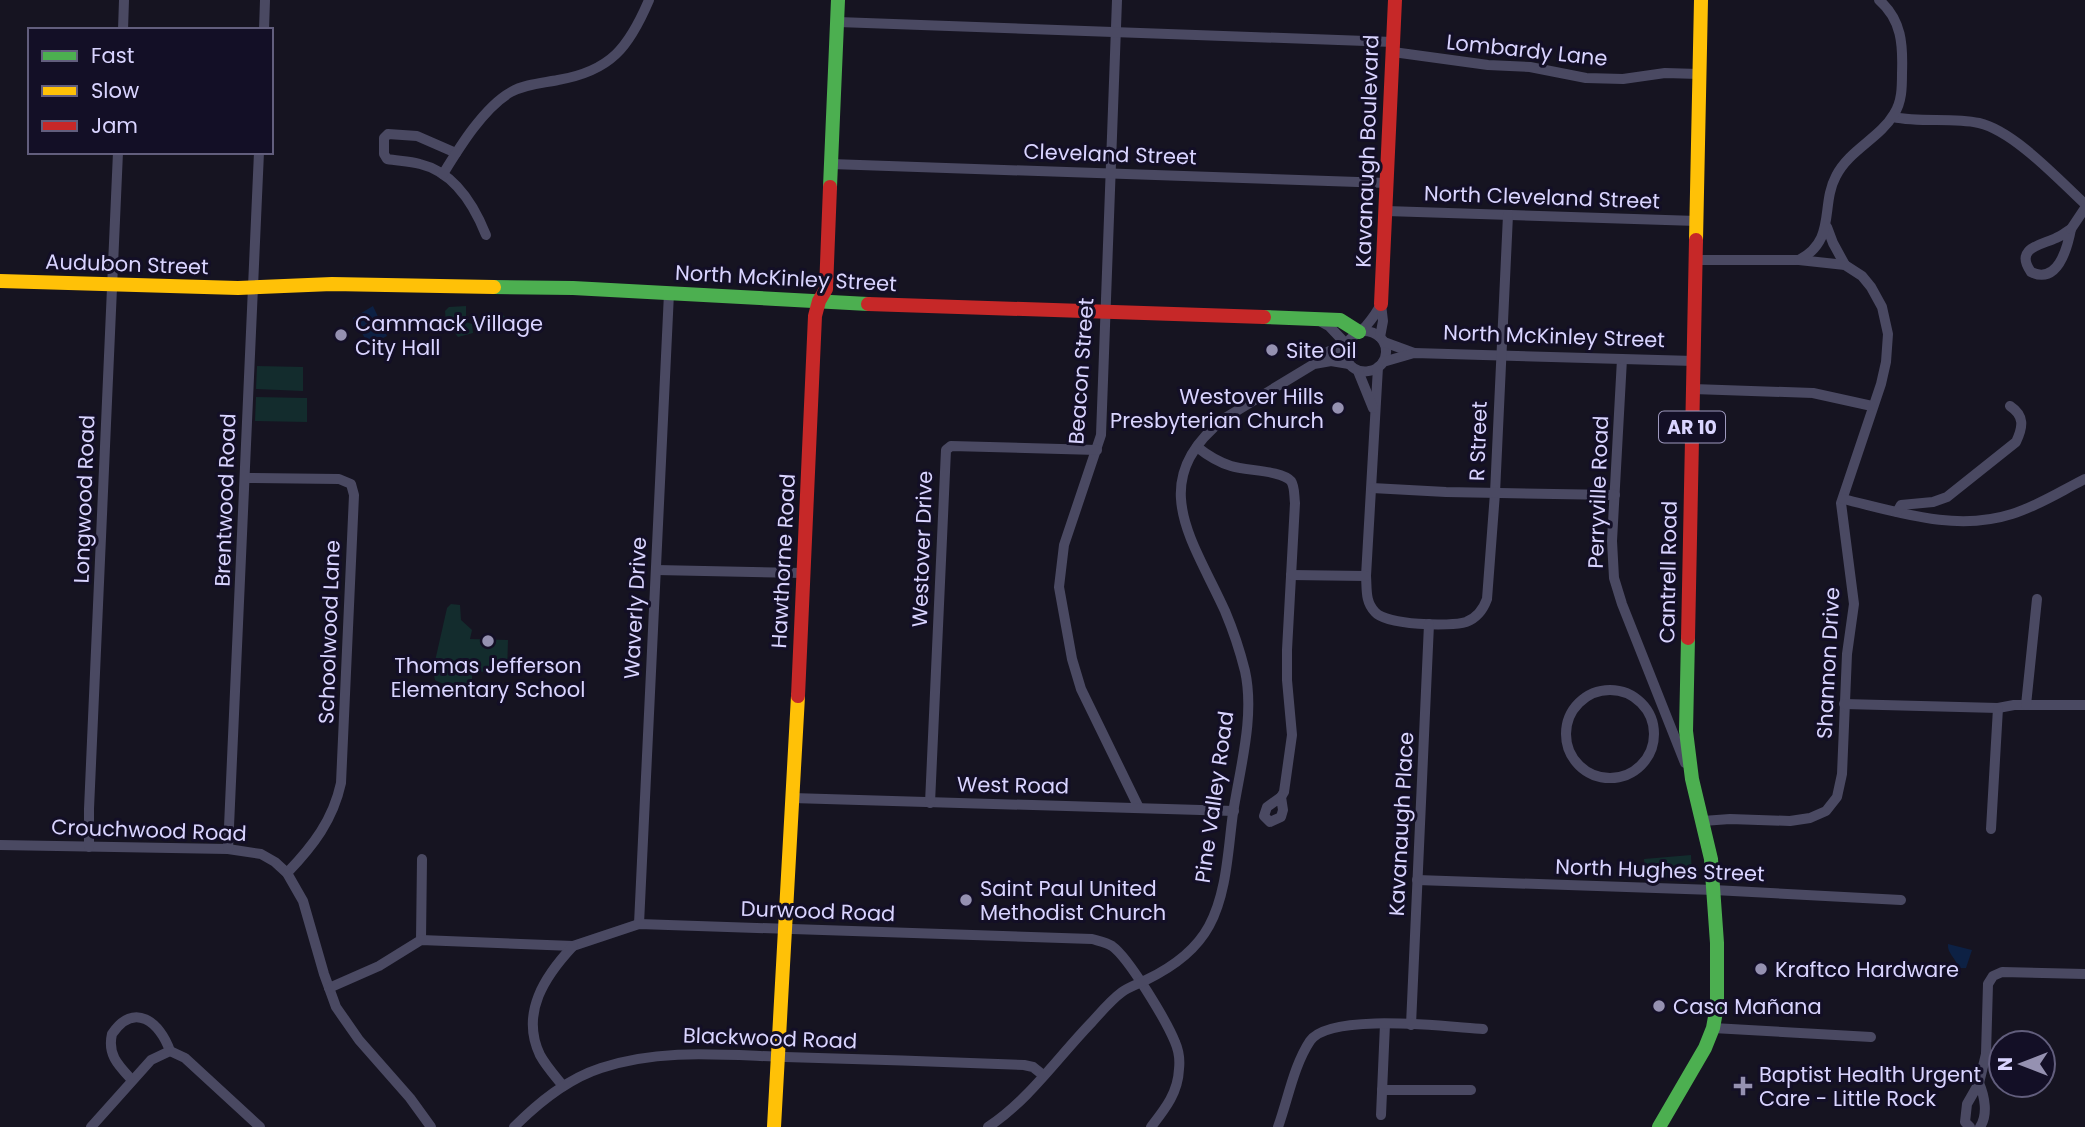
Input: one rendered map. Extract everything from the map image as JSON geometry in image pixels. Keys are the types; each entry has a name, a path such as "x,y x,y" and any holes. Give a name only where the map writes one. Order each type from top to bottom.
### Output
{"street":[{"path":"123,28 124,0"},
{"path":"264,28 265,0"},
{"path":"443,174 456,153 490,111 509,93 533,84 579,76 608,62 633,35 649,0"},
{"name":"Hawthorne Road","path":"774,1127 815,316 826,289 838,0"},
{"name":"Beacon Street","path":"1117,0 1101,430 1097,450 1064,545 1059,587 1072,659 1082,689 1139,808"},
{"name":"Kavanaugh Boulevard","path":"1381,304 1395,0"},
{"name":"Cantrell Road","path":"1659,1127 1697,1066 1713,1028 1717,1006 1718,967 1711,859 1692,779 1686,731 1701,0"},
{"path":"1845,265 1827,227 1830,194 1837,173 1851,156 1893,117 1900,100 1902,39 1895,19 1879,0"},
{"name":"Lombardy Lane","path":"838,22 1115,32 1393,47 1475,64 1530,67 1586,78 1623,79 1665,73 1699,74"},
{"path":"1893,117 1969,121 1994,128 2016,143 2085,206 2071,229 2057,268 2043,276 2031,272 2026,264 2028,251 2037,244 2056,238 2071,229"},
{"path":"456,153 412,135 388,134 384,138 384,154 387,159 422,164 443,174 473,206 486,235"},
{"name":"Longwood Road","path":"89,847 118,154"},
{"name":"Brentwood Road","path":"228,849 259,154"},
{"name":"Cleveland Street","path":"831,164 1387,183"},
{"name":"North Cleveland Street","path":"1386,211 1697,221"},
{"name":"R Street","path":"1429,624 1466,622 1476,617 1485,606 1495,493 1508,215"},
{"path":"1798,260 1813,247 1827,227"},
{"path":"1695,260 1798,260 1845,265"},
{"name":"Shannon Drive","path":"1703,821 1790,821 1811,818 1826,811 1837,797 1841,781 1844,704 1854,597 1841,503 1886,362 1888,326 1871,286 1862,276 1845,265"},
{"name":"Audubon Street","path":"0,281 253,288"},
{"name":"North McKinley Street","path":"253,288 332,284 583,288 819,301 1340,320 1360,331"},
{"name":"Waverly Drive","path":"639,924 669,293"},
{"path":"1374,415 1354,367 1345,356 1345,346 1350,338 1374,317 1381,304"},
{"path":"1381,304 1382,339 1386,348 1374,415 1366,576 1369,604 1379,616 1393,622 1429,624"},
{"path":"1318,320 1329,326 1345,346"},
{"path":"1360,331 1374,332 1382,339 1414,354"},
{"name":"Pine Valley Road","path":"988,1127 1013,1107 1110,1003 1121,993 1182,958 1209,926 1222,884 1234,811 1247,721 1247,686 1239,649 1228,619 1185,526 1182,485 1190,457 1214,426 1314,364 1329,351 1345,346"},
{"path":"1314,364 1331,361 1372,371 1381,365 1414,354"},
{"name":"North McKinley Street","path":"1414,354 1694,360"},
{"name":"Perryville Road","path":"1622,359 1612,550 1616,587 1692,779"},
{"path":"1693,389 1813,393 1872,407"},
{"path":"1897,512 1901,505 1933,502 1947,497 2016,442 2022,422 2010,406"},
{"name":"Westover Drive","path":"930,803 946,450 951,446 1097,450"},
{"path":"1197,447 1232,467 1276,474 1290,480 1294,488 1287,680 1292,735 1281,797"},
{"name":"Schoolwood Lane","path":"246,478 339,479 351,484 354,495 341,783 326,827 287,873"},
{"path":"1843,499 1946,521 1989,520 2029,508 2085,479"},
{"path":"1372,488 1615,495"},
{"path":"656,570 802,573"},
{"path":"1291,575 1366,576"},
{"path":"2026,705 2037,598"},
{"name":"Kavanaugh Place","path":"1411,1025 1429,624"},
{"path":"1606,690 1627,693 1637,698 1650,715 1655,735 1653,749 1636,771 1624,777 1610,779 1584,771 1574,761 1568,749 1566,735 1568,721 1578,703 1587,696 1606,690"},
{"path":"1844,704 1998,708 2085,705"},
{"path":"1991,829 1998,708"},
{"path":"1655,735 1672,729"},
{"name":"West Road","path":"792,798 1234,811"},
{"name":"Crouchwood Road","path":"0,845 228,849 261,854 271,859 287,873 303,901 336,1007 431,1127"},
{"path":"329,988 379,966 421,940 422,859"},
{"name":"North Hughes Street","path":"1417,880 1714,890 1901,900"},
{"name":"Durwood Road","path":"421,940 573,946 639,924 1092,939 1107,943 1119,952 1142,983 1175,1041 1179,1062 1178,1080 1173,1095 1151,1127"},
{"path":"563,1086 540,1055 534,1035 534,1019 537,1000 545,979 573,946"},
{"path":"1970,1127 1965,1122 1965,1115 1972,1092 1979,1083 1986,1054 1988,984 1993,976 2002,972 2085,974"},
{"path":"132,1080 115,1062 112,1054 112,1034 121,1023 137,1018 155,1023 164,1035 170,1051 185,1058 260,1127"},
{"path":"1381,1115 1385,1024"},
{"path":"1279,1127 1298,1066 1310,1041 1315,1035 1331,1027 1385,1024 1483,1030"},
{"path":"1713,1028 1871,1037"},
{"path":"92,1127 151,1060 170,1051"},
{"name":"Blackwood Road","path":"514,1127 535,1106 563,1086 600,1068 651,1055 778,1056 1024,1065 1043,1075"},
{"path":"1979,1083 1985,1106 1984,1120 1980,1127"},
{"path":"1382,1090 1471,1090"}],"green space":[{"path":"466,306 466,322 472,324 473,333 458,337 446,322 445,311 449,307"},
{"path":"489,312 501,313 505,317 505,322 499,325 497,333 490,334 489,325 486,323 486,315"},
{"path":"257,366 303,367 303,391 256,389"},
{"path":"256,397 307,398 307,422 255,421"},
{"path":"451,604 460,605 461,620 472,630 470,639 508,640 507,673 472,671 472,681 459,685 435,680 433,670 447,608"},
{"path":"1691,855 1692,876 1646,880 1644,859"}],"water":[{"path":"373,306 387,336 369,345 353,318"},
{"path":"1948,944 1972,950 1966,968 1958,968"}],"traffic: fast":[{"path":"830,187 838,0"},
{"path":"494,287 573,288 868,304"},
{"path":"1264,317 1340,320 1359,332"},
{"path":"1659,1127 1705,1048 1713,1028 1717,1006 1717,943 1711,859 1692,779 1686,731 1688,638"}],"traffic: slow":[{"path":"1696,240 1701,0"},
{"path":"0,281 238,288 332,284 494,287"},
{"path":"774,1127 798,696"}],"traffic: jam":[{"path":"1381,304 1395,0"},
{"path":"798,696 815,316 826,289 830,187"},
{"path":"1688,638 1696,240"},
{"path":"868,304 1264,317"}],"place":[{"name":"Cammack Village City Hall","path":"341,335"},
{"name":"Site Oil","path":"1272,350"},
{"name":"Westover Hills Presbyterian Church","path":"1338,408"},
{"name":"Thomas Jefferson Elementary School","path":"488,641"},
{"name":"Saint Paul United Methodist Church","path":"966,900"},
{"name":"Kraftco Hardware","path":"1761,969"},
{"name":"Casa Mañana","path":"1659,1006"},
{"name":"Baptist Health Urgent Care - Little Rock","path":"1743,1086"}]}
